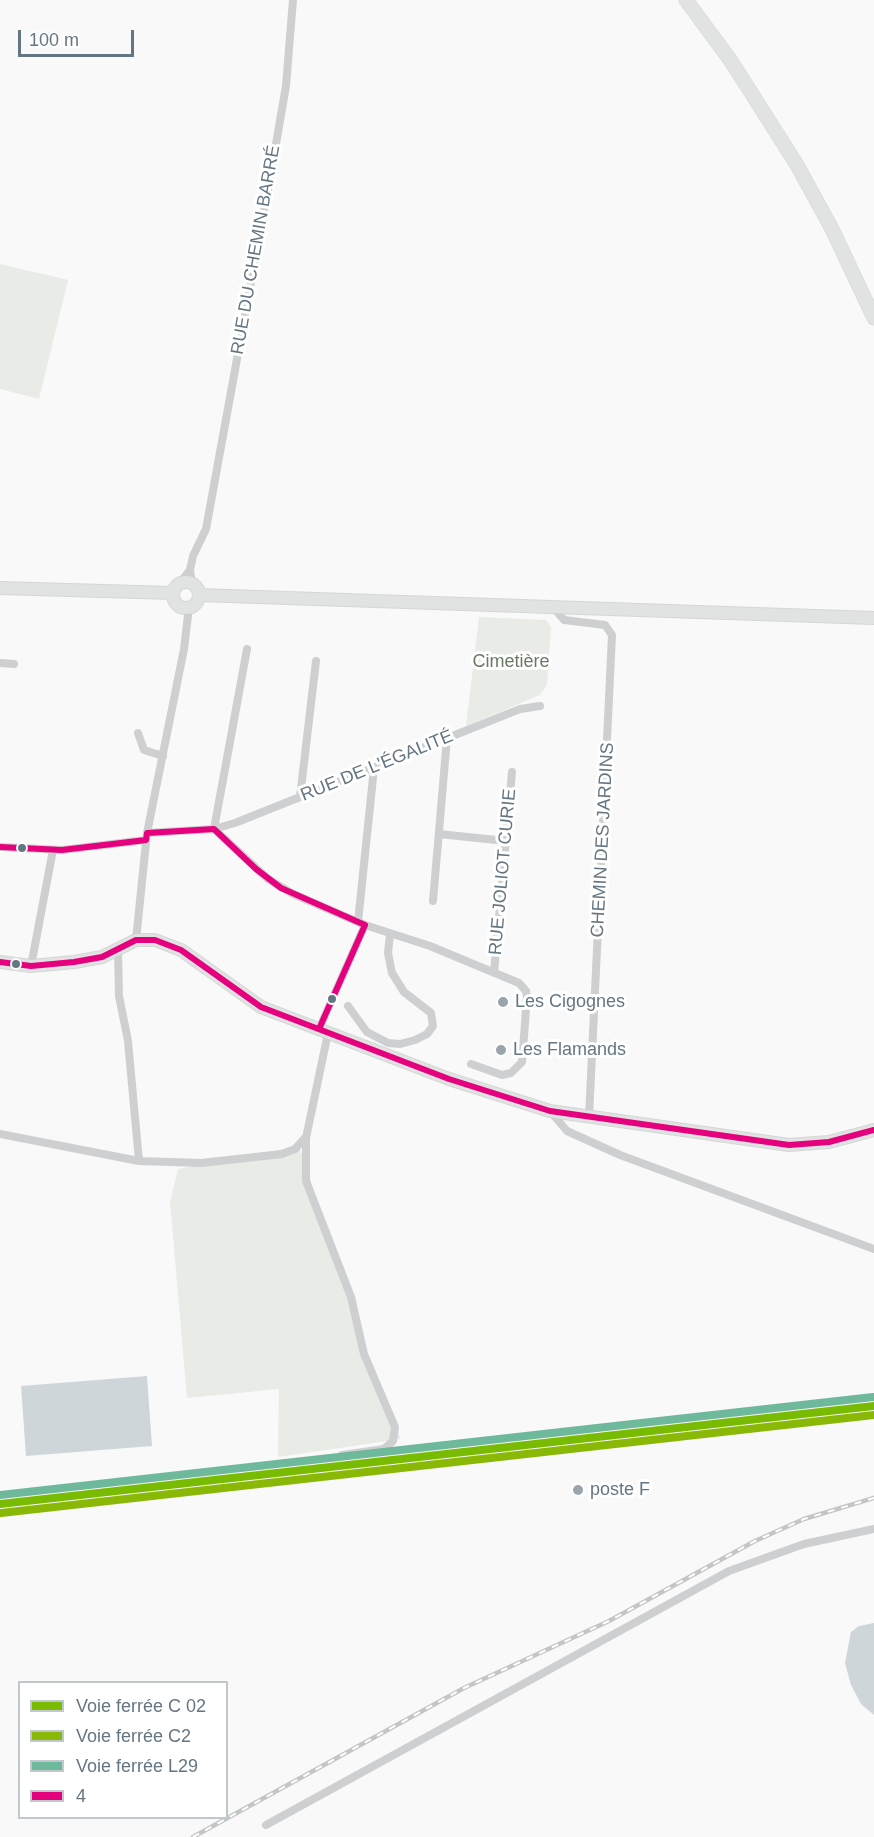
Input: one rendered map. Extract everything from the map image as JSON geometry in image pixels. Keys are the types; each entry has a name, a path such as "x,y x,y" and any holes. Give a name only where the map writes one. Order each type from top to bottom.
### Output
{"main road":[{"path":"686,0 738,70 797,165 832,229 874,318"}],"street":[{"name":"RUE DU CHEMIN BARRÉ","path":"190,587 193,556 206,529 286,86 293,0"},
{"path":"172,593 177,604 189,607 194,605 190,587"},
{"path":"0,588 172,593 190,587 553,607 874,618"},
{"path":"136,940 147,836 189,607"},
{"name":"CHEMIN DES JARDINS","path":"553,607 564,620 605,625 612,635 589,1117"},
{"path":"247,649 214,829 256,869 281,888 362,924 421,942 519,983 526,991 522,1062 511,1073 502,1075 471,1064"},
{"path":"300,797 316,661"},
{"path":"0,663 14,664"},
{"name":"RUE DE L'ÉGALITÉ","path":"0,847 53,850 214,829 235,823 520,709 540,706"},
{"path":"138,733 144,750 163,756"},
{"path":"433,901 447,738"},
{"path":"342,1455 378,1452 384,1449 393,1441 395,1427 364,1354 351,1298 309,1189 305,1167 306,1138 324,1031 362,924 374,768"},
{"name":"RUE JOLIOT CURIE","path":"494,973 512,772"},
{"path":"439,834 506,841"},
{"path":"31,966 53,850"},
{"path":"348,1006 367,1032 388,1043 400,1044 415,1040 427,1034 433,1026 431,1013 404,992 392,973 388,953 390,934"},
{"path":"0,962 31,966 74,962 118,950 136,940 155,940 173,946 252,1003 449,1079 550,1111 789,1145 828,1142 874,1130"},
{"path":"118,950 118,996 128,1041 139,1161"},
{"path":"550,1111 567,1131 599,1146 874,1249"},
{"path":"0,1134 139,1161 201,1163 282,1154 295,1149 306,1138"},
{"path":"266,1825 729,1571 804,1544 874,1529"}],"green space":[{"path":"0,264 68,280 39,399 0,389"},
{"name":"Cimetière","path":"479,617 546,620 551,627 547,685 540,695 466,726"},
{"path":"299,1146 379,1387 401,1439 278,1457 279,1389 187,1398 170,1202 178,1169"}],"shaded area":[{"path":"147,1376 152,1446 26,1456 21,1386"},
{"path":"874,1623 874,1715 861,1704 851,1685 845,1663 851,1632 859,1626"}],"railway":[{"path":"228,1818 464,1688 609,1621 755,1541 804,1519 874,1498"},
{"path":"193,1837 226,1819"}],"transit line":[{"name":"4","path":"0,847 62,850 146,840 147,833 214,829 256,869 281,888 365,925 319,1029"},
{"name":"4","path":"0,962 31,966 74,962 102,957 136,940 155,940 181,950 261,1007 449,1079 550,1111 789,1145 829,1142 874,1130"},
{"path":"0,1504 874,1406"}],"rail line":[{"name":"L29","path":"0,1495 873,1397"},
{"name":"C2","path":"1,1513 874,1415"}],"place":[{"name":"Les Cigognes","path":"503,1002"},
{"name":"Les Flamands","path":"501,1050"},
{"name":"poste F","path":"578,1490"}]}
